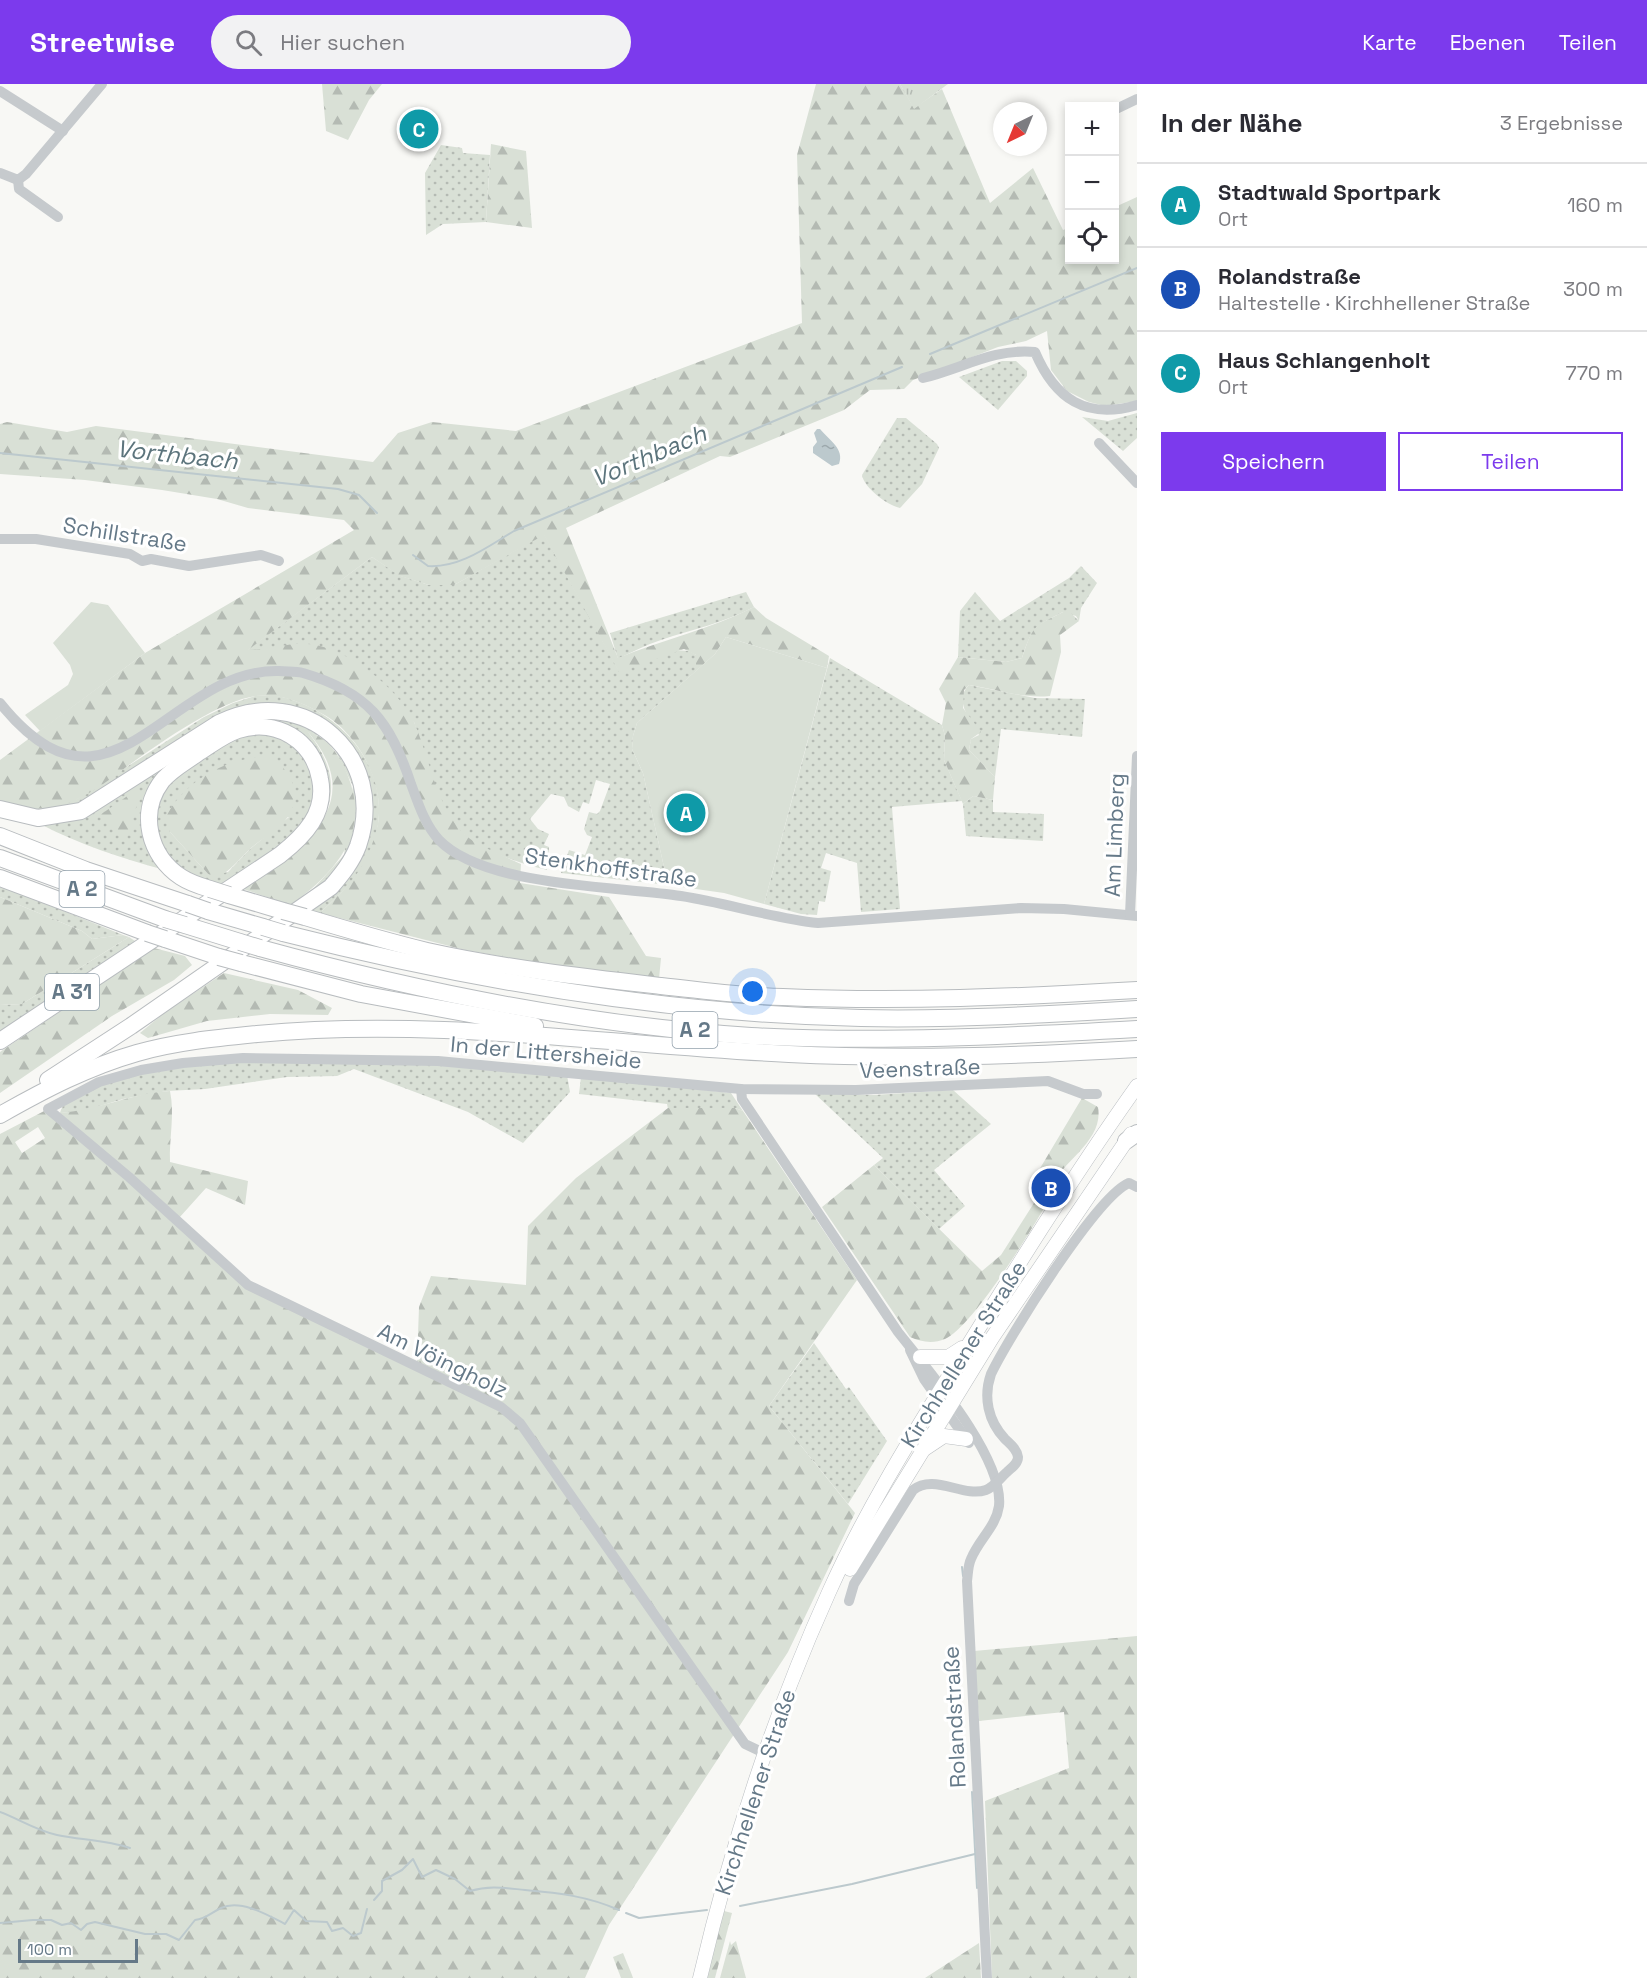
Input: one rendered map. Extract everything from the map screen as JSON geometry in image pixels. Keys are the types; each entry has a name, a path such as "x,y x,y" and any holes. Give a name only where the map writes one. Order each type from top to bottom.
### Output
{"highway":[{"path":"0,809 38,818 81,811 219,723 235,715 263,709 292,712 307,717 333,736 345,749 360,781 364,815 359,844 353,857 331,887 313,902 0,1114"},
{"path":"145,938 279,855 296,842 312,824 321,798 319,772 308,751 287,733 263,727 236,731 177,767 161,783 155,794 149,818 149,830 158,853 180,876 210,889 229,895 428,951 548,972 661,986 780,997 864,999 950,999 1137,990"},
{"name":"A 2","path":"0,836 86,870 208,911 283,933 407,964 555,991 677,1006 851,1018 1073,1014 1137,1009"},
{"name":"A 2","path":"0,858 165,919 260,948 368,976 548,1012 752,1036 927,1038 1137,1029"},
{"path":"0,878 145,938 165,939 219,957 361,993 454,1013 539,1027 726,1050"},
{"name":"A 31","path":"0,1041 145,938"},
{"path":"555,991 661,986"},
{"path":"0,1114 90,1068 139,1052 183,1043 288,1031 388,1028 726,1050 925,1058 1137,1049"}],"main road":[{"name":"Kirchhellener Straße","path":"699,1978 744,1814 764,1753 829,1593 868,1514 938,1392 1137,1086"},
{"name":"Kirchhellener Straße","path":"812,1636 920,1453 992,1338 1132,1137 1137,1125"},
{"path":"921,1357 948,1357 969,1342"},
{"path":"920,1453 944,1436 966,1439"}],"street":[{"path":"0,172 7,178 18,180 26,174 102,84"},
{"path":"0,91 63,131"},
{"path":"1119,108 1137,99"},
{"path":"18,180 19,189 58,218"},
{"path":"922,378 998,353 1016,350 1035,352 1043,370 1065,398 1085,408 1108,411 1137,405"},
{"path":"1099,442 1137,483"},
{"name":"Schillstraße","path":"0,538 36,539 130,554 142,561 151,559 189,566 261,555 279,561"},
{"name":"Stenkhoffstraße","path":"0,703 30,735 48,746 68,754 102,754 135,742 224,682 249,674 299,672 337,684 368,705 381,718 400,754 428,824 451,850 482,866 584,887 681,896 794,921 818,923 1021,908 1133,916"},
{"name":"Am Limberg","path":"1133,916 1137,756"},
{"name":"In der Littersheide","path":"48,1109 99,1082 141,1070 183,1063 243,1058 438,1061 741,1089"},
{"name":"Veenstraße","path":"741,1089 856,1090 1048,1081 1083,1094 1097,1094"},
{"path":"741,1089 742,1099 909,1347 915,1364 949,1406"},
{"name":"Am Vöingholz","path":"48,1109 129,1177 248,1285 501,1407 520,1423 745,1744 764,1753"},
{"name":"Kirchhellener Straße","path":"849,1601 854,1584 913,1490 920,1485 930,1484 983,1491 996,1483 1016,1464 1018,1458 1014,1448 1001,1434 991,1417 987,1398 991,1374 1090,1218 1122,1186 1133,1185"},
{"path":"909,1347 921,1357 938,1392"},
{"name":"Rolandstraße","path":"949,1406 966,1439 987,1463"},
{"name":"Rolandstraße","path":"949,1406 987,1463 996,1483 999,1507 994,1523 970,1560 967,1581 987,1978"}],"green space":[{"path":"322,84 382,84 369,100 348,140 326,131"},
{"path":"816,84 900,84 914,108 942,89 990,203 1033,168 1063,230 1065,229 1065,264 1119,264 1119,205 1137,197 1137,401 1105,406 1089,402 1067,391 1051,370 1047,331 1026,341 998,347 913,380 904,389 870,390 844,410 730,457 720,456 566,528 618,658 721,622 754,607 766,618 829,656 827,668 726,637 715,654 696,671 696,655 684,649 619,672 544,535 454,585 429,585 400,576 372,557 248,650 311,644 333,650 374,675 397,697 414,722 438,792 461,831 480,845 521,864 520,883 609,897 646,956 661,958 659,979 560,967 465,950 320,913 348,885 368,854 379,817 378,795 367,762 344,730 333,720 305,705 287,699 275,696 256,696 225,706 170,737 76,800 36,808 0,800 0,760 145,653 354,530 344,520 248,508 217,499 162,490 85,480 0,474 0,424 7,422 67,432 96,426 373,462 398,433 432,422 516,431 802,323 797,155"},
{"path":"900,84 948,84 914,109"},
{"path":"491,144 526,151 532,228 486,222"},
{"path":"441,145 462,148 463,153 490,155 486,222 443,224 426,235 425,173"},
{"path":"1002,361 1016,361 1027,371 1027,376 998,410 959,377"},
{"path":"1137,413 1137,438 1123,451 1082,417 1108,421"},
{"path":"897,418 906,418 939,448 922,484 900,508 877,495 867,485 862,475"},
{"path":"544,534 619,671 670,652 689,651 696,655 696,671 637,723 633,736 632,749 643,773 668,885 561,873 569,850 585,855 592,837 587,835 584,829 589,812 597,814 600,811 610,784 596,780 589,804 583,802 579,812 568,806 564,797 551,794 530,819 538,829 549,834 544,845 549,847 547,870 514,860 470,840 453,822 432,780 414,722 246,651 372,557 401,576 429,585 454,585"},
{"path":"1081,566 1097,583 1081,608 1079,621 1076,616 1063,612 1046,621 1032,634 1022,658 1006,662 958,657 960,611 975,592 1000,621 1069,578"},
{"path":"746,592 754,607 743,613 655,642 618,659 610,633"},
{"path":"91,602 108,605 145,653 40,731 25,715 68,685 73,674 70,665 53,643"},
{"path":"1063,612 1070,612 1079,621 1060,635 1061,652 1050,696 1019,695 969,685 964,690 963,708 981,732 971,739 969,750 995,777 993,800 973,796 963,804 944,760 945,736 942,725 946,703 939,689 958,657 1006,662 1022,658 1035,628"},
{"path":"726,637 827,668 764,904 724,893 668,885 643,773 632,749 637,723 715,654"},
{"path":"830,658 942,725 945,736 944,760 962,801 892,807 900,909 861,912 857,863 826,853 821,868 831,871 825,902 819,901 817,915 801,914 764,904"},
{"path":"969,685 1035,698 1085,699 1082,737 1001,729 995,777 969,750 971,739 979,735 963,704 963,697"},
{"path":"272,695 298,702 322,714 342,730 359,749 372,772 378,797 378,823 371,850 356,876 320,913 292,905 313,889 344,855 353,786 334,748 320,736 308,732 325,759 331,783 329,804 319,824 305,842 243,889 180,874 86,845 27,817 0,800 23,808 77,799 204,717 233,703 255,696","holes":["289,817 250,849 228,872 209,875 170,832"]},
{"path":"307,731 330,745 338,756 353,791 355,811 353,829 337,862 324,877 291,905 243,889 286,858 305,841 320,823 330,803 332,781 325,757"},
{"path":"268,756 285,770 291,779 295,797 293,807 277,828 251,848 226,872 216,878 209,875 170,832 166,816 185,791 210,773 238,761"},
{"path":"136,790 139,802 131,817 133,829 125,836 100,815"},
{"path":"973,796 993,800 993,812 1044,814 1043,841 966,836 963,804"},
{"path":"0,885 123,935 92,939 82,931 0,897"},
{"path":"0,897 82,931 92,939 123,935 129,937 22,1004 0,1005"},
{"path":"129,937 135,941 0,1035 0,1005 22,1004"},
{"path":"154,948 185,956 192,965 174,980 112,1016 0,1093 0,1052"},
{"path":"224,973 298,990 332,1008 328,1015 270,1014 207,1021 148,1038 140,1033 164,1013"},
{"path":"228,1061 383,1061 567,1075 570,1092 523,1143 468,1112 354,1069 337,1076 287,1077 205,1089 167,1091 123,1099 84,1111 60,1113 68,1102 80,1096 113,1081 149,1071"},
{"path":"581,1077 731,1093 743,1111 735,1108 668,1109 667,1104 579,1094"},
{"path":"953,1090 991,1124 934,1170 965,1206 939,1229 874,1165 883,1158 814,1093 874,1095"},
{"path":"170,1091 172,1109 170,1162 248,1181 245,1205 206,1188 179,1218 60,1113"},
{"path":"1082,1098 1098,1107 1095,1130 1082,1149 1056,1177 1050,1187 1044,1208 984,1300 956,1331 945,1339 927,1342 910,1337 822,1207 874,1165 982,1271 1001,1255 1034,1203 1039,1170"},
{"path":"668,1108 735,1108 743,1111 857,1280 769,1406 855,1513 788,1652 609,1925 585,1978 0,1978 0,1134 48,1109 248,1285 417,1362 419,1307 431,1276 526,1285 528,1226 576,1178","holes":["38,1127 45,1138 22,1153 15,1142"]},
{"path":"814,1343 846,1389 849,1387 887,1441 848,1504 769,1406"},
{"path":"1137,1636 1137,1978 992,1978 985,1801 1069,1768 1064,1712 979,1721 974,1651"},
{"path":"724,1911 732,1913 715,1978 706,1978"},
{"path":"730,1941 731,1945 736,1941 746,1978 720,1978"},
{"path":"979,1943 981,1978 925,1978"},
{"path":"623,1953 633,1978 621,1978 613,1957"}],"water":[{"path":"820,429 838,449 839,464 832,466 813,453 813,447 817,442 814,433"}],"waterway":[{"name":"Vorthbach","path":"930,354 1137,268"},
{"name":"Vorthbach","path":"413,555 428,566 440,566 462,560 514,531 902,367"},
{"name":"Vorthbach","path":"0,453 338,489 359,495 377,513"},
{"path":"962,1567 963,1576"},
{"path":"972,1792 977,1888"},
{"path":"0,1812 50,1833 130,1848"},
{"path":"740,1906 852,1884 975,1854"},
{"path":"374,1900 382,1891 382,1881 402,1870 413,1859 422,1877 436,1870 455,1879 470,1891 497,1888 550,1892 584,1898 619,1910"},
{"path":"0,1923 51,1920 62,1925 71,1923 81,1930 87,1924 95,1922 145,1934 166,1934 179,1940 195,1920 206,1917 221,1908 237,1905 254,1909 285,1924 294,1910 306,1921 327,1922 332,1931 343,1928 353,1936 361,1933 367,1909"},
{"path":"626,1913 639,1918 707,1910"}],"place":[{"name":"Haus Schlangenholt","path":"419,129"},
{"name":"Stadtwald Sportpark","path":"686,813"},
{"name":"Rolandstraße","path":"1051,1188"}]}
